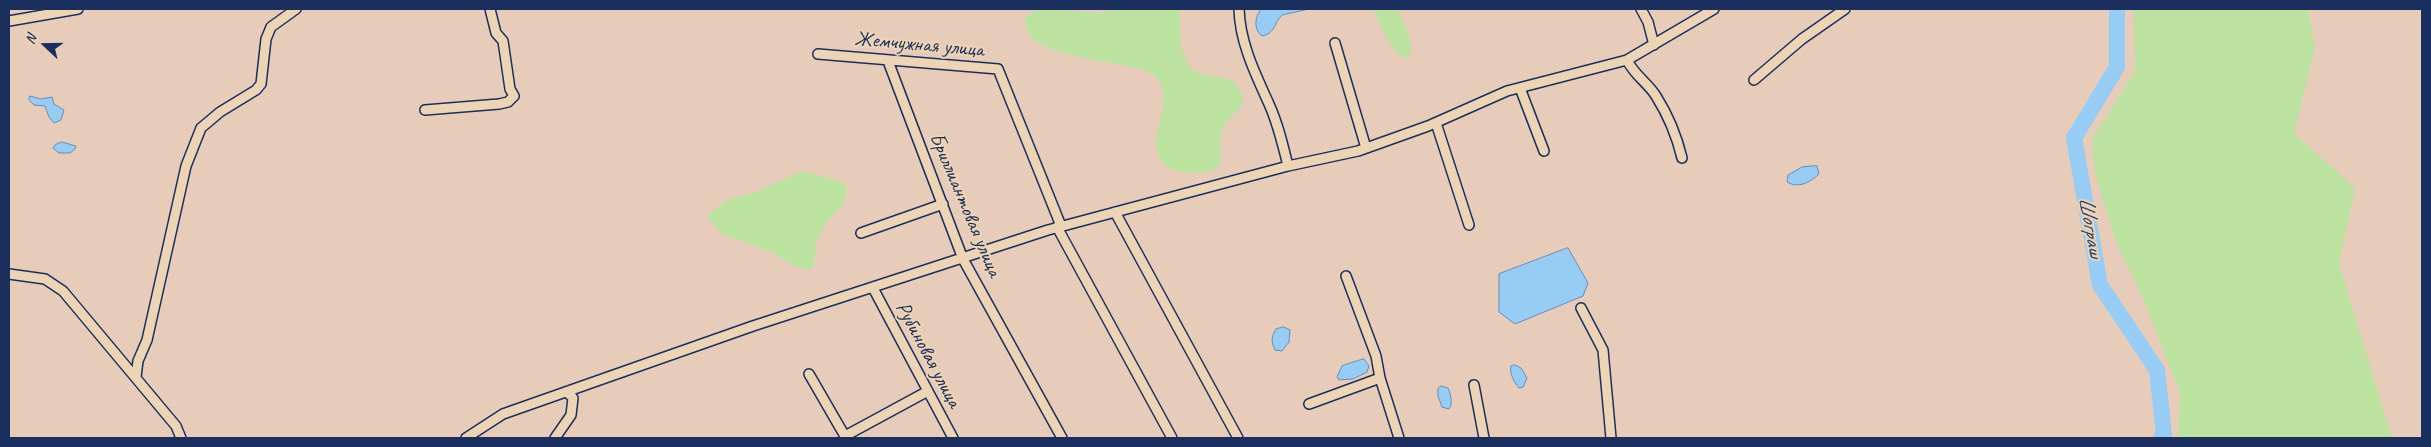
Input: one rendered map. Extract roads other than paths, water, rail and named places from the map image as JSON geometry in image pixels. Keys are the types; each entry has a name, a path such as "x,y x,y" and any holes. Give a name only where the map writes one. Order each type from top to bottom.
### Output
{"street":[{"path":"9,22 78,9"},
{"path":"136,377 138,361 147,340 186,166 201,128 220,112 256,90 261,84 266,39 271,27 296,9"},
{"path":"425,110 499,104 508,102 514,96 510,88 503,41 496,33 490,9"},
{"path":"1239,9 1243,40 1255,76 1277,124 1288,166"},
{"path":"1641,9 1648,22 1654,44"},
{"path":"466,438 503,414 753,326 964,259 1059,226 1288,166 1366,148 1436,123 1507,91 1627,60 1700,13 1714,9"},
{"path":"1754,80 1802,39 1845,9"},
{"path":"1335,43 1366,148"},
{"name":"Жемчужная улица","path":"818,54 998,69 1059,226 1172,438"},
{"path":"1627,60 1636,76 1656,96 1678,143 1682,158"},
{"name":"Бриллиантовая улица","path":"888,61 964,259 1062,438"},
{"path":"1520,88 1544,151"},
{"path":"1436,123 1469,225"},
{"path":"861,233 943,204"},
{"path":"1115,212 1238,438"},
{"path":"9,274 45,279 63,291 176,426 182,438"},
{"path":"1346,276 1376,356 1380,378 1399,438"},
{"name":"Рубиновая улица","path":"873,288 953,438"},
{"path":"1581,308 1603,350 1611,438"},
{"path":"809,374 846,437 928,391"},
{"path":"1309,404 1380,378"},
{"path":"1474,385 1484,438"},
{"path":"555,438 571,415 573,398 567,392"}],"water":[{"path":"1261,9 1309,9 1282,15 1272,31 1262,36 1256,26 1257,16"},
{"path":"30,96 41,99 52,97 54,104 64,110 61,120 54,123 49,117 45,106 34,105 29,100"},
{"path":"62,142 76,146 75,149 70,153 59,153 53,148"},
{"path":"1817,166 1819,174 1812,180 1800,185 1787,182 1788,175 1802,167"},
{"path":"1568,248 1588,283 1583,296 1515,324 1499,312 1499,274"},
{"path":"1284,327 1290,330 1289,342 1282,351 1275,350 1272,337 1276,329"},
{"path":"1364,359 1369,366 1367,372 1353,379 1339,380 1337,377 1342,366"},
{"path":"1515,365 1521,368 1527,378 1523,387 1519,388 1512,377 1511,366"},
{"path":"1441,386 1448,388 1451,396 1449,409 1442,407 1438,396 1438,389"}],"waterway":[{"name":"Шограш","path":"2117,9 2117,67 2074,138 2100,285 2157,370 2164,435 2161,438"}]}
